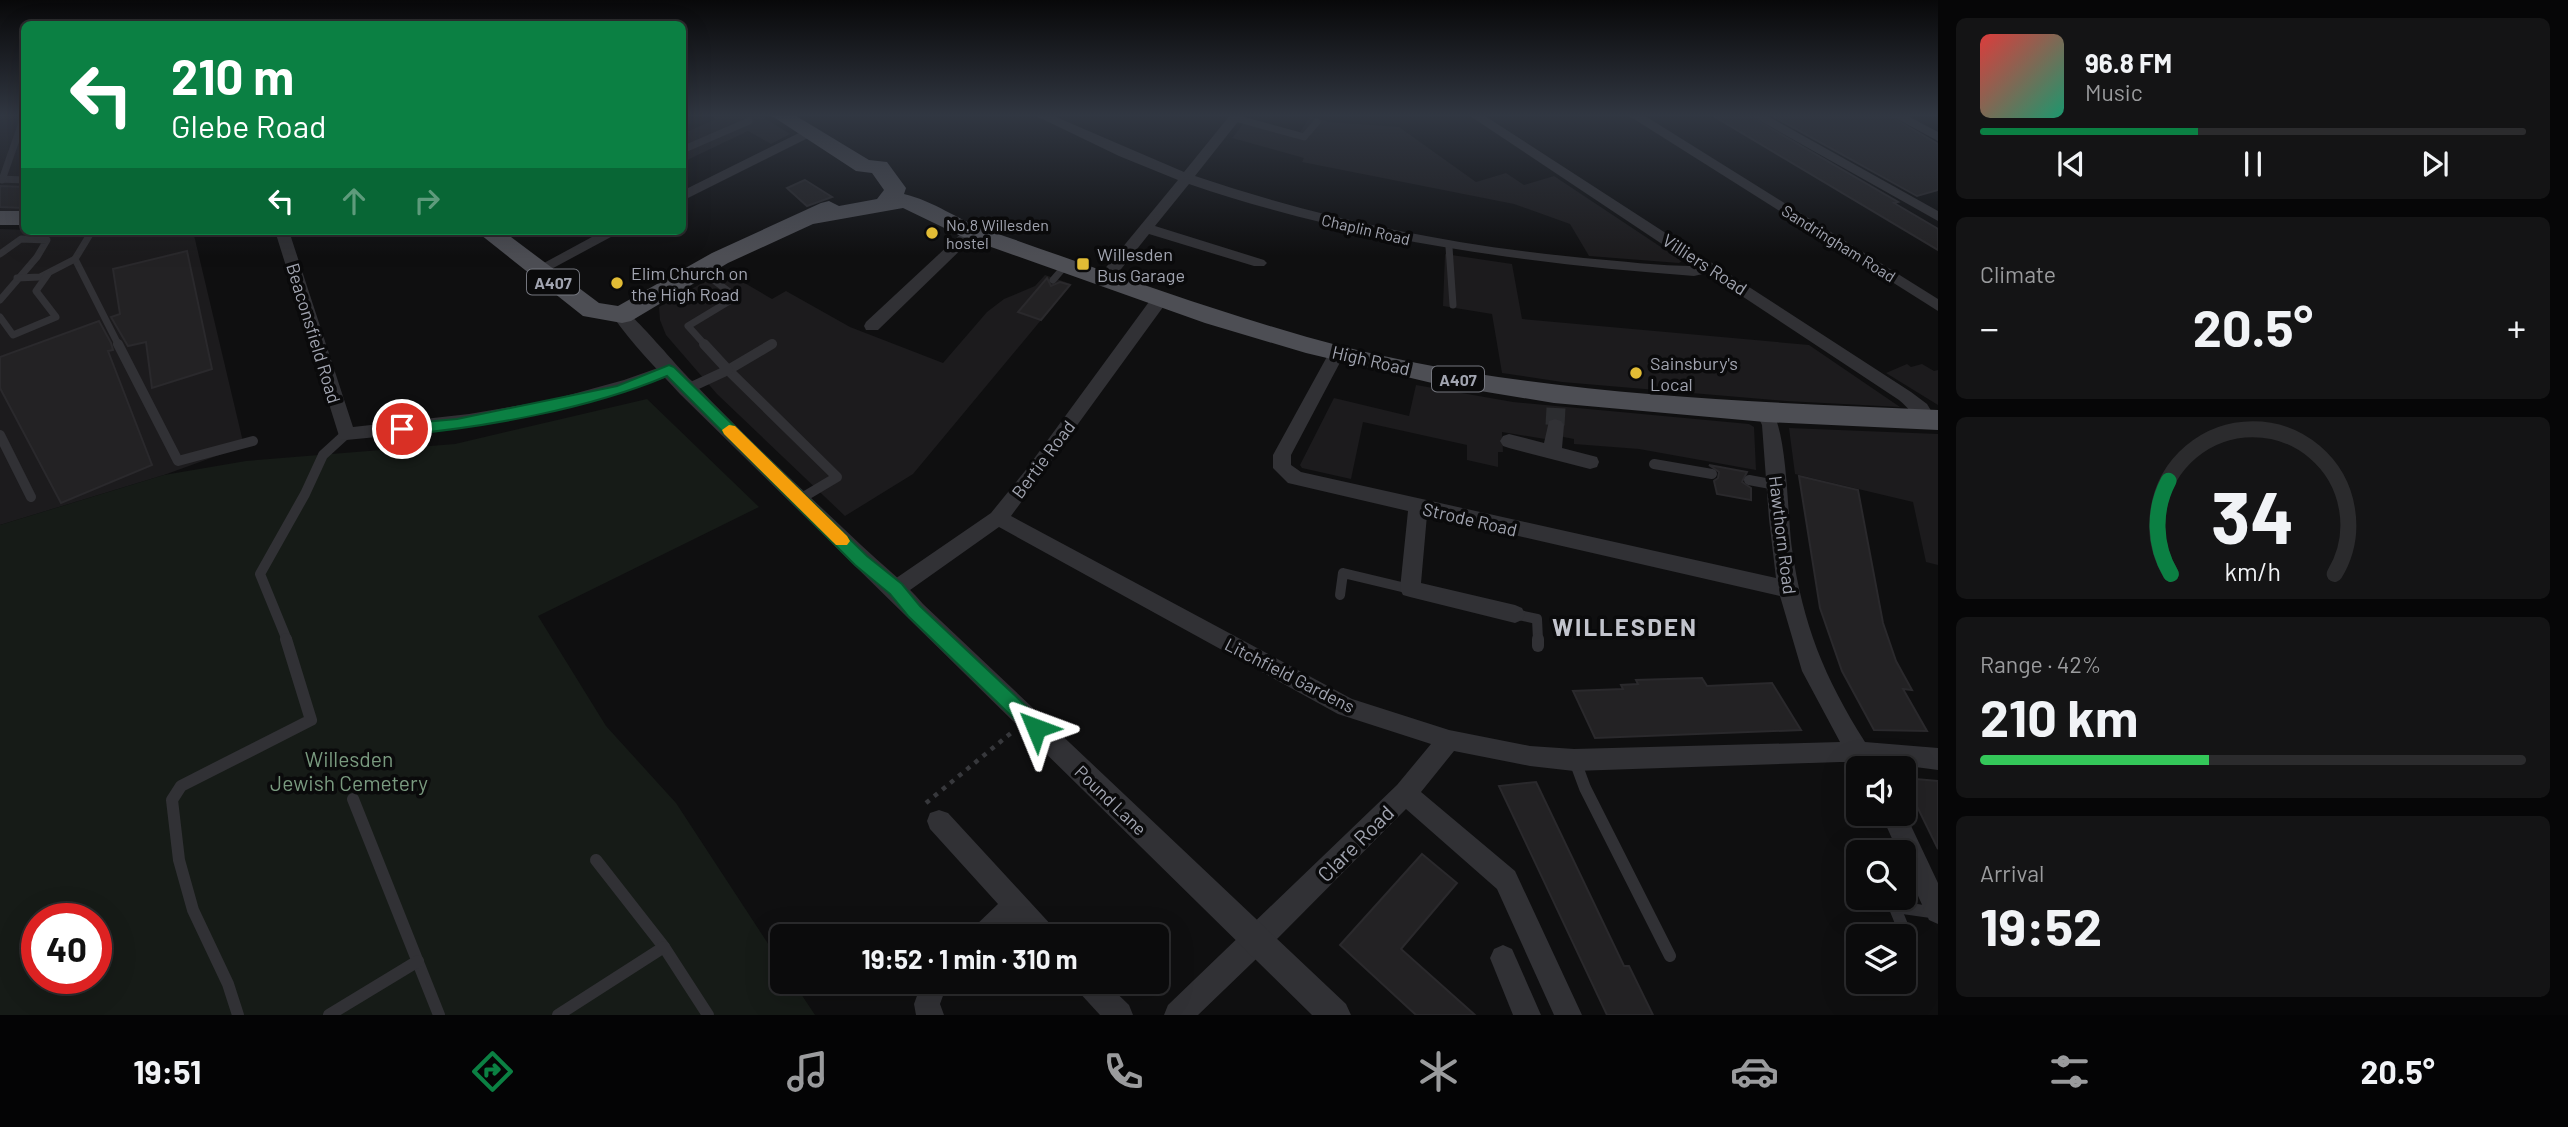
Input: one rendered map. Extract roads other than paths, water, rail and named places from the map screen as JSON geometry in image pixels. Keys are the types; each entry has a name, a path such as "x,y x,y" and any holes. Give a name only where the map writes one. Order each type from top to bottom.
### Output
{"main road":[{"path":"856,161 864,166 875,192 886,202"},
{"path":"622,315 699,269 814,217 886,202"},
{"name":"High Road","path":"886,202 896,211 947,222 1059,273 1104,280 1337,353 1432,374 1555,409 1765,412 1934,420"},
{"path":"0,218 21,218"},
{"name":"A407","path":"493,235 592,310 622,315"}],"street":[{"path":"686,195 751,161"},
{"name":"Chaplin Road","path":"1150,161 1186,177 1309,215 1449,247 1593,265 1694,271 1710,268"},
{"path":"1104,280 1199,161"},
{"name":"Villiers Road","path":"1547,161 1905,396 1934,420"},
{"name":"Sandringham Road","path":"1708,161 1938,306"},
{"path":"1845,161 1931,207 1938,217"},
{"path":"1146,228 1259,264"},
{"path":"872,326 971,232"},
{"name":"Beaconsfield Road","path":"283,235 346,434"},
{"path":"539,270 607,235"},
{"name":"Bertie Road","path":"896,589 998,518 1032,476 1160,299"},
{"name":"Pound Lane","path":"622,315 637,336 669,370 861,560 896,589 914,611 1335,1015"},
{"name":"Strode Road","path":"1337,353 1282,456 1283,468 1294,478 1787,589"},
{"path":"346,434 457,424 621,390 669,370"},
{"path":"1552,452 1555,409"},
{"name":"Hawthorn Road","path":"1765,412 1771,425 1787,589 1802,643 1814,673 1862,756"},
{"path":"1509,441 1591,461"},
{"path":"1418,507 1410,589 1515,614"},
{"name":"Litchfield Gardens","path":"998,518 1346,707 1449,740 1530,756 1574,760 1846,760"},
{"name":"Clare Road","path":"1178,1015 1405,793 1449,740"},
{"name":"Litchfield Gardens","path":"1916,759 1938,759"},
{"path":"1405,793 1506,880 1568,1015"},
{"path":"932,813 1032,924"},
{"path":"1899,826 1938,912"},
{"path":"996,924 1015,906"},
{"path":"1503,958 1527,1015"},
{"path":"930,1015 927,1004 931,994"},
{"path":"1099,994 1119,1015"}],"lane":[{"path":"8,161 1,180 21,180"},
{"path":"18,278 26,280 48,274 75,259 90,235"},
{"path":"0,254 12,242 22,238 47,240 37,257 0,300"},
{"path":"1449,247 1453,305"},
{"path":"75,259 178,461 253,441"},
{"path":"699,269 736,298 688,326 728,370 837,477 800,499"},
{"path":"0,317 13,335 56,317 36,291 48,274"},
{"path":"687,388 728,370 772,343"},
{"path":"238,1015 228,984 193,911 179,860 172,800 174,793 181,786 311,720 293,655 260,574 305,495 323,455 346,434"},
{"path":"0,435 32,497"},
{"path":"1654,464 1712,474"},
{"path":"1749,480 1776,485"},
{"path":"1340,595 1343,573 1410,589"},
{"path":"1515,614 1537,619 1538,646"},
{"path":"1574,760 1585,788 1670,956"},
{"path":"353,799 439,1015"},
{"path":"596,860 664,947 708,1015"},
{"path":"1916,907 1938,912"},
{"path":"558,1015 664,947"},
{"path":"330,1015 418,961"}],"tunnel":[{"path":"1555,425 1556,408"}],"place":[{"name":"No.8 Willesden hostel","path":"932,233"},
{"name":"Willesden Bus Garage","path":"1083,264"},
{"name":"Elim Church on the High Road","path":"617,283"},
{"name":"Sainsbury's Local","path":"1636,373"}],"district":[{"name":"WILLESDEN","path":"1625,626"}],"park label":[{"name":"Willesden Jewish Cemetery","path":"349,770"}]}
